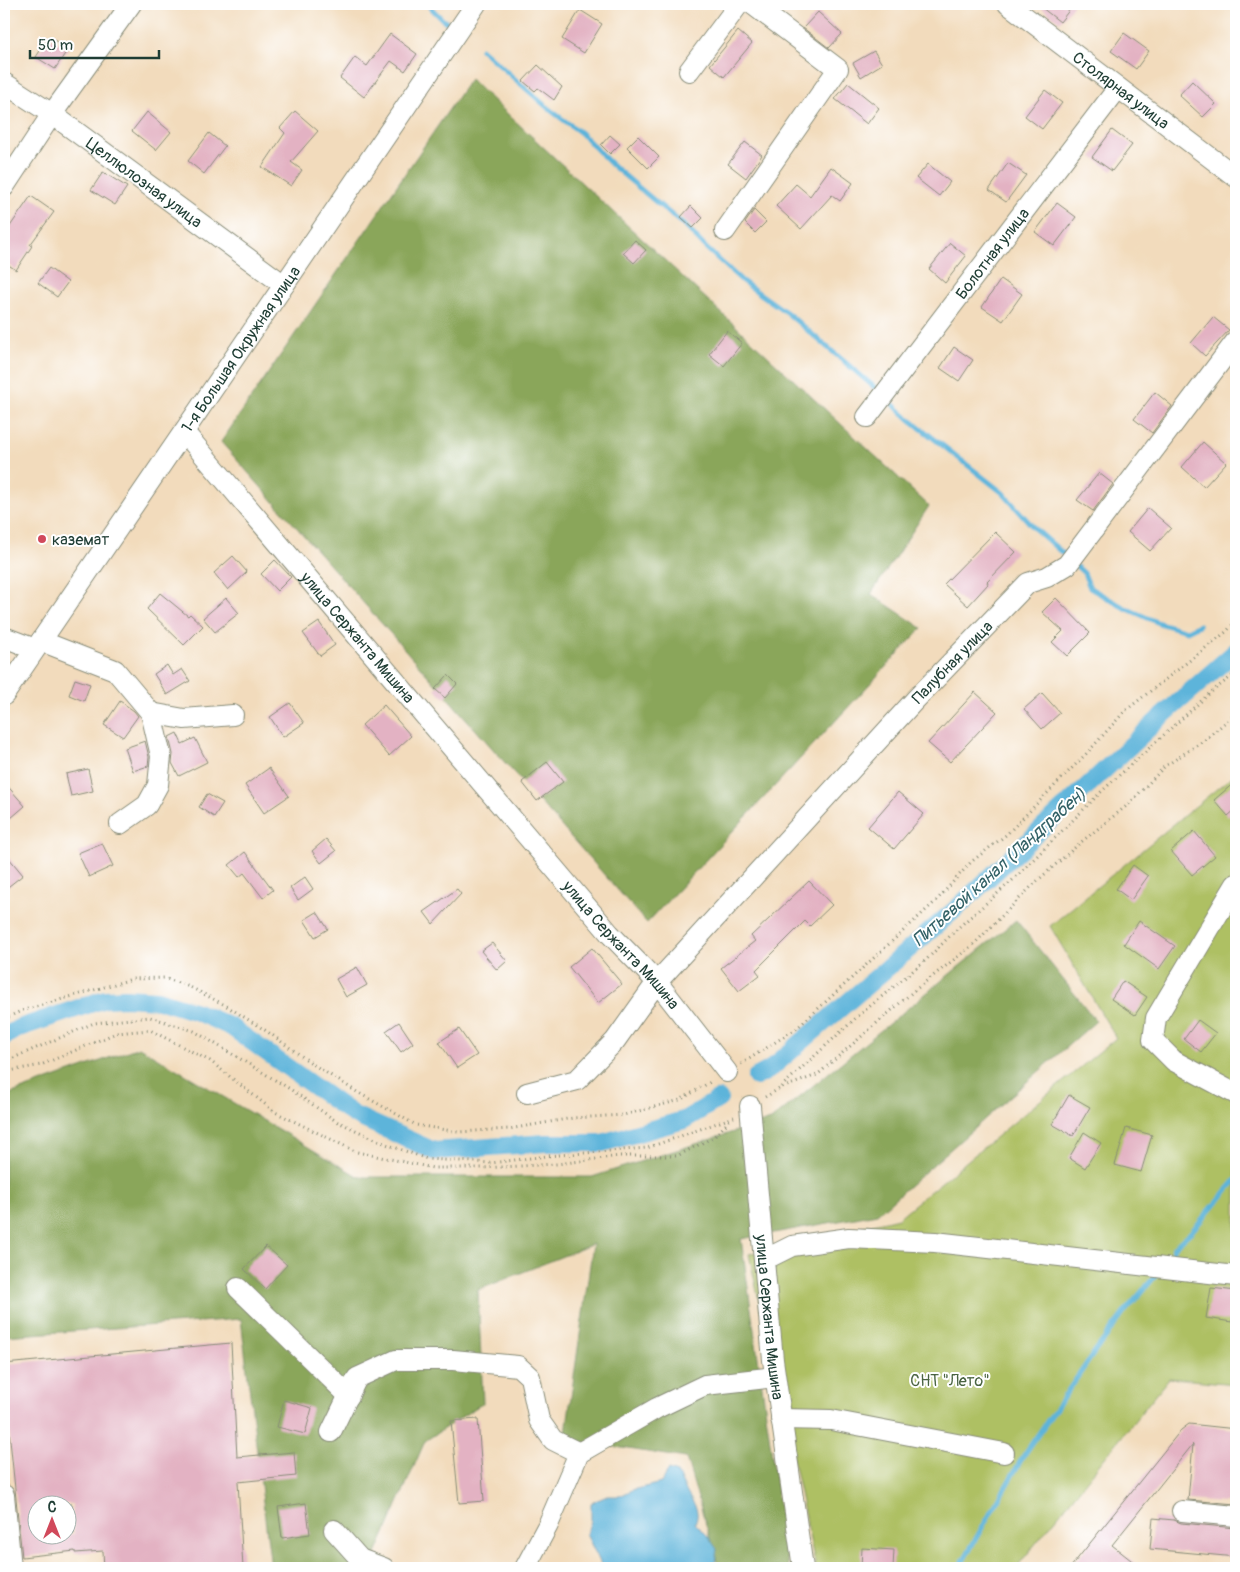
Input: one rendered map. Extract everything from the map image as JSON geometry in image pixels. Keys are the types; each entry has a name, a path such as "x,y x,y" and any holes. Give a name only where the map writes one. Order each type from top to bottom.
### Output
{"street":[{"path":"4,187 52,114 131,4"},
{"name":"1-я Большая Окружная улица","path":"4,695 476,4"},
{"path":"689,71 739,4"},
{"path":"726,231 838,70 752,4"},
{"name":"Столярная улица","path":"1008,4 1236,177"},
{"name":"Целлюлозная улица","path":"4,83 52,114 284,285"},
{"name":"Болотная улица","path":"867,417 1118,88"},
{"name":"Палубная улица","path":"527,1093 577,1080 615,1041 657,982 914,700 1028,583 1046,577 1067,565 1236,341"},
{"name":"улица Сержанта Мишина","path":"184,432 610,934 657,982 727,1072"},
{"path":"4,637 38,645 115,670 151,712 161,756 158,784 147,805 120,824"},
{"path":"151,712 184,719 233,715"},
{"path":"1236,884 1156,1018 1153,1040 1174,1061 1236,1094"},
{"name":"улица Сержанта Мишина","path":"750,1106 775,1377 803,1568"},
{"path":"764,1260 792,1246 849,1238 935,1242 1236,1276"},
{"path":"238,1288 349,1396"},
{"path":"331,1432 357,1378 396,1360 453,1360 518,1366 530,1377 539,1420 553,1440 579,1453"},
{"path":"525,1568 548,1525 579,1453 657,1408 706,1385 775,1377"},
{"path":"781,1419 831,1420 1004,1453"},
{"path":"4,1495 11,1568"},
{"path":"1182,1511 1236,1516"},
{"path":"334,1530 360,1559 384,1568"}],"path":[{"path":"1236,673 1210,693 1102,791 1014,880 926,960 857,1017 779,1089 817,1075 915,990 974,944 1036,882 1128,804 1164,767 1206,739 1236,713"},
{"path":"4,1062 94,1023 150,1018 194,1031 290,1089 336,1121 386,1144 427,1159 491,1163 548,1156 647,1148 712,1126"},
{"path":"4,1072 41,1065 116,1034 150,1030 210,1061 275,1112 357,1152 432,1168 482,1168 557,1164 620,1156 678,1156 714,1137 731,1119"}],"green space":[{"path":"470,79 929,506 871,594 922,628 647,923 221,442"},
{"name":"СНТ \"Лето\"","path":"1236,773 1236,1384 1169,1378 1016,1568 816,1568 749,1254 898,1218 1116,1038 1050,926"},
{"path":"1016,920 1096,1021 877,1214 741,1239 788,1568 719,1568 686,1458 565,1439 593,1244 478,1290 483,1403 425,1441 370,1568 271,1568 241,1319 4,1336 4,1096 139,1047 359,1177 592,1177 771,1120"}],"water":[{"path":"668,1470 677,1473 696,1507 697,1518 695,1523 717,1549 714,1568 603,1568 586,1534 591,1521 591,1503 607,1496 620,1496 632,1490 661,1483"}],"building":[{"path":"1037,4 1074,4 1060,22"},
{"path":"580,10 602,24 584,53 562,39"},
{"path":"818,12 842,34 829,48 803,28"},
{"path":"738,31 752,43 724,77 710,65"},
{"path":"1124,33 1149,51 1136,69 1111,51"},
{"path":"390,34 417,54 405,71 391,61 364,97 340,78 355,57 367,66"},
{"path":"49,37 68,49 55,69 36,57"},
{"path":"874,51 882,64 861,77 853,63"},
{"path":"538,65 562,87 554,100 538,88 535,91 523,81"},
{"path":"1192,81 1216,104 1203,117 1179,95"},
{"path":"848,83 879,108 867,124 835,99"},
{"path":"1045,90 1062,103 1042,129 1025,116"},
{"path":"295,111 318,131 291,162 302,170 291,186 262,167 285,133 280,128"},
{"path":"147,112 171,132 156,150 132,131"},
{"path":"1112,130 1132,145 1112,171 1092,157"},
{"path":"209,133 225,146 204,174 188,161"},
{"path":"610,135 620,144 610,154 601,145"},
{"path":"638,136 659,157 648,168 627,147"},
{"path":"745,142 762,155 746,178 728,164"},
{"path":"1008,163 1026,175 1006,202 989,190"},
{"path":"928,164 950,182 939,196 916,178"},
{"path":"831,167 853,183 840,201 832,195 801,229 776,206 796,184 810,196"},
{"path":"103,172 127,187 115,205 91,190"},
{"path":"31,196 54,212 30,245 32,246 16,270 4,262 4,235"},
{"path":"1057,203 1076,217 1054,246 1035,232"},
{"path":"691,206 703,218 693,228 681,217"},
{"path":"754,210 766,222 755,233 745,223"},
{"path":"635,240 646,250 634,263 623,253"},
{"path":"950,243 966,256 945,283 929,269"},
{"path":"49,268 68,282 57,297 38,283"},
{"path":"1001,279 1022,294 1003,321 982,307"},
{"path":"1213,317 1229,330 1205,356 1191,343"},
{"path":"727,331 742,343 724,366 709,354"},
{"path":"954,347 973,360 959,381 940,368"},
{"path":"1155,392 1172,406 1152,433 1134,419"},
{"path":"1203,442 1226,463 1204,487 1182,467"},
{"path":"1099,473 1113,484 1093,511 1077,500"},
{"path":"1148,508 1171,528 1150,551 1128,532"},
{"path":"995,532 1016,552 987,582 988,584 968,606 944,584"},
{"path":"233,556 247,572 228,590 214,573"},
{"path":"275,560 291,577 277,591 261,574"},
{"path":"160,593 188,616 190,614 203,626 184,645 147,609"},
{"path":"226,598 239,613 215,632 203,618"},
{"path":"1056,598 1090,633 1067,656 1052,642 1063,631 1042,612"},
{"path":"319,622 335,645 320,656 303,633"},
{"path":"167,665 173,675 182,669 190,681 167,695 154,674"},
{"path":"448,675 457,684 445,698 435,689"},
{"path":"75,679 90,684 84,701 69,695"},
{"path":"975,692 997,712 950,762 928,743"},
{"path":"1042,693 1060,713 1042,729 1024,709"},
{"path":"120,701 138,716 123,737 104,725"},
{"path":"290,703 304,723 283,737 270,717"},
{"path":"384,705 411,736 389,756 362,725"},
{"path":"177,733 182,744 195,738 207,762 179,776 172,763 173,754 169,737"},
{"path":"145,741 149,757 148,766 133,771 125,748"},
{"path":"547,762 563,782 537,801 522,782"},
{"path":"269,768 289,796 264,813 245,785"},
{"path":"88,769 93,791 71,796 66,774"},
{"path":"1236,781 1236,809 1228,816 1214,800"},
{"path":"4,782 25,806 4,824"},
{"path":"898,792 924,814 894,849 868,827"},
{"path":"207,794 223,803 214,817 199,807"},
{"path":"1194,831 1215,856 1192,875 1171,851"},
{"path":"326,839 336,851 321,863 312,851"},
{"path":"102,843 113,866 89,877 78,853"},
{"path":"4,852 23,875 4,890"},
{"path":"245,852 273,890 263,898 244,873 239,877 229,865"},
{"path":"1133,865 1148,876 1131,900 1116,889"},
{"path":"305,877 313,889 298,900 290,888"},
{"path":"809,881 832,905 810,926 805,921 756,970 760,975 739,991 721,968 755,941 751,936"},
{"path":"457,889 461,894 433,924 424,912"},
{"path":"317,912 328,929 315,937 304,920"},
{"path":"1139,921 1175,946 1159,969 1124,944"},
{"path":"492,943 507,961 497,970 481,951"},
{"path":"592,948 622,984 598,1003 569,967"},
{"path":"357,967 367,985 346,997 336,979"},
{"path":"1123,981 1147,997 1135,1015 1111,999"},
{"path":"1198,1020 1216,1033 1201,1052 1184,1039"},
{"path":"399,1022 413,1043 401,1052 386,1031"},
{"path":"459,1029 477,1055 457,1068 439,1042"},
{"path":"1069,1095 1090,1107 1073,1136 1052,1124"},
{"path":"1126,1128 1152,1135 1141,1172 1115,1165"},
{"path":"1084,1132 1101,1143 1085,1168 1069,1158"},
{"path":"266,1246 287,1265 265,1289 244,1269"},
{"path":"1211,1288 1236,1291 1232,1322 1206,1318"},
{"path":"231,1343 237,1457 294,1452 296,1476 238,1482 243,1568 104,1568 103,1551 75,1553 75,1551 22,1557 4,1381 4,1364"},
{"path":"284,1400 312,1408 305,1434 277,1427"},
{"path":"478,1419 484,1501 459,1503 451,1421"},
{"path":"1189,1424 1236,1429 1236,1504 1188,1500 1193,1444 1112,1545 1141,1568 1070,1568 1181,1430"},
{"path":"306,1503 310,1534 282,1538 278,1507"},
{"path":"1153,1518 1174,1520 1181,1523 1236,1528 1236,1557 1150,1549"},
{"path":"862,1548 894,1550 893,1568 861,1568"}],"waterway":[{"path":"427,4 443,20 451,25"},
{"path":"481,49 549,109 581,133 612,165 687,228 742,281 786,312 880,392"},
{"path":"886,398 909,419 1003,493 1034,528 1067,557"},
{"path":"1073,563 1084,573 1090,588 1123,607 1159,623 1187,631 1199,625"},
{"name":"Питьевой канал (Ландграбен)","path":"756,1077 769,1070 958,907 1161,717 1236,651"},
{"name":"Питьевой канал (Ландграбен)","path":"4,1037 19,1028 105,999 158,1000 197,1012 231,1027 354,1115 434,1151 545,1143 602,1143 684,1120 719,1099"},
{"path":"1171,1256 1174,1247 1191,1232 1236,1180"},
{"path":"959,1568 1024,1455 1096,1350 1157,1274"}],"place":[{"name":"каземат","path":"42,539"}]}
